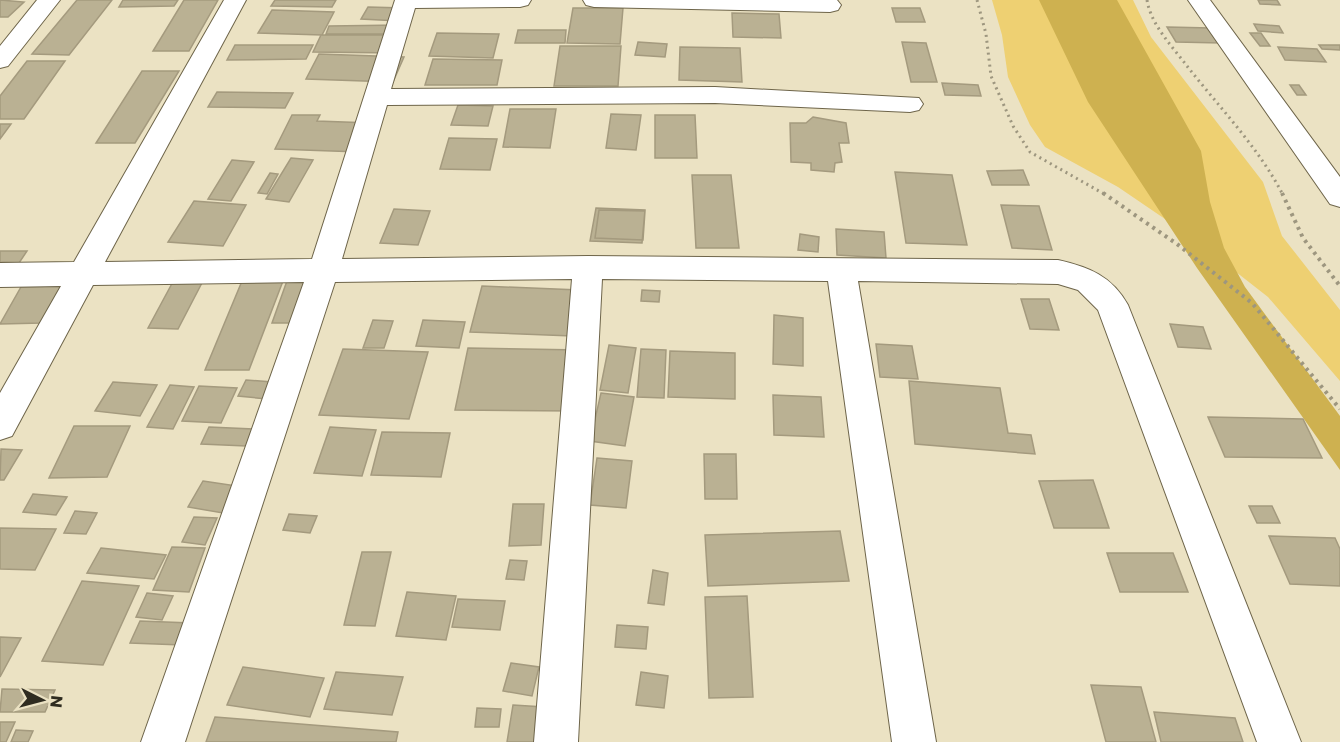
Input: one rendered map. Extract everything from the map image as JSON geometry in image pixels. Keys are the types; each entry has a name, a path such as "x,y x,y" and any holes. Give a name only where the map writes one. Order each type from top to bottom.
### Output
{"street":[{"path":"0,61 49,0"},
{"path":"0,426 235,0"},
{"path":"163,742 323,272 406,1 520,0"},
{"path":"594,0 830,5"},
{"path":"1210,2 1340,198"},
{"path":"377,97 715,95 910,104"},
{"path":"0,275 588,267 1058,272 1080,276 1099,287 1112,305 1279,742"},
{"path":"556,742 588,267"},
{"path":"842,269 914,742"}],"path":[{"path":"977,0 986,34 991,76 1013,126 1030,152 1107,195 1177,244 1252,303 1340,409"},
{"path":"1147,0 1149,12 1169,44 1256,153 1281,191 1304,238 1340,286"}],"shaded area":[{"path":"992,0 1133,0 1151,37 1263,182 1282,236 1340,310 1340,381 1268,297 1190,236 1118,187 1045,147 1030,125 1008,77 1002,35"},
{"path":"1039,0 1117,0 1201,151 1210,202 1224,248 1245,287 1340,416 1340,470 1197,268 1088,102"}],"building":[{"path":"0,0 24,2 8,17 0,17"},
{"path":"77,0 112,0 69,55 32,54"},
{"path":"123,0 178,0 174,6 119,7"},
{"path":"184,0 218,0 189,51 153,51"},
{"path":"275,0 336,0 332,7 271,6"},
{"path":"1258,0 1277,0 1280,5 1260,4"},
{"path":"368,7 404,8 399,21 361,19"},
{"path":"573,8 623,8 620,44 567,43"},
{"path":"892,8 920,8 925,22 896,22"},
{"path":"272,10 334,12 322,35 258,33"},
{"path":"732,13 779,14 781,38 733,37"},
{"path":"1254,24 1279,26 1283,33 1258,31"},
{"path":"399,25 396,34 326,34 329,26"},
{"path":"1167,27 1211,28 1220,43 1176,42"},
{"path":"518,30 566,30 565,43 515,43"},
{"path":"437,33 499,34 493,58 429,56"},
{"path":"1250,33 1261,33 1270,46 1260,46"},
{"path":"321,35 404,35 398,53 313,52"},
{"path":"638,42 667,44 665,57 635,55"},
{"path":"902,42 926,43 937,82 911,82"},
{"path":"235,45 313,45 306,59 227,60"},
{"path":"1319,45 1340,45 1340,50 1322,49"},
{"path":"560,46 621,46 618,86 554,86"},
{"path":"680,47 740,48 742,82 679,80"},
{"path":"1278,47 1317,49 1326,62 1285,60"},
{"path":"319,54 404,57 393,82 306,79"},
{"path":"433,59 502,60 497,85 425,85"},
{"path":"27,61 65,61 24,119 0,119 0,96"},
{"path":"142,71 179,71 135,143 96,143"},
{"path":"942,83 978,85 981,96 945,95"},
{"path":"1290,85 1299,85 1306,95 1297,95"},
{"path":"217,92 293,93 285,108 208,107"},
{"path":"458,105 493,106 488,126 451,125"},
{"path":"510,109 556,109 550,148 503,147"},
{"path":"611,114 641,115 636,150 606,148"},
{"path":"292,115 320,115 317,121 371,123 360,152 275,149"},
{"path":"655,115 695,115 697,158 655,158"},
{"path":"813,117 846,123 849,143 839,143 842,162 835,163 834,172 811,170 811,163 791,162 790,123 806,123"},
{"path":"0,124 11,124 0,139"},
{"path":"449,138 497,139 490,170 440,169"},
{"path":"291,158 313,160 289,202 266,199"},
{"path":"232,160 254,162 231,201 208,199"},
{"path":"1023,170 1029,185 992,185 987,171"},
{"path":"895,172 952,175 967,245 906,243"},
{"path":"270,173 278,174 267,194 258,193"},
{"path":"692,175 731,175 739,248 696,248"},
{"path":"194,201 246,205 223,246 168,242"},
{"path":"1001,205 1039,206 1052,250 1012,248"},
{"path":"596,208 645,210 642,243 590,241"},
{"path":"394,209 430,211 418,245 380,243"},
{"path":"599,210 645,211 643,240 595,238"},
{"path":"836,229 884,232 886,258 837,255"},
{"path":"800,234 819,237 818,252 798,250"},
{"path":"0,251 27,251 19,263 0,262"},
{"path":"175,278 204,279 178,329 148,328"},
{"path":"288,278 307,278 292,323 272,323"},
{"path":"242,281 283,281 249,370 205,370"},
{"path":"62,286 42,323 0,324 21,287"},
{"path":"482,286 579,290 572,336 470,332"},
{"path":"642,290 660,291 659,302 641,301"},
{"path":"1021,299 1049,299 1059,330 1030,329"},
{"path":"774,315 803,318 803,366 773,364"},
{"path":"373,320 393,321 384,348 363,348"},
{"path":"423,320 465,322 459,348 416,346"},
{"path":"1170,324 1203,327 1211,349 1178,347"},
{"path":"876,344 912,346 918,379 880,377"},
{"path":"609,345 636,348 628,393 600,390"},
{"path":"468,348 580,350 574,411 455,410"},
{"path":"343,349 428,352 409,419 319,415"},
{"path":"641,349 666,350 664,398 637,397"},
{"path":"670,351 735,353 735,399 668,397"},
{"path":"246,380 285,383 277,400 238,396"},
{"path":"909,381 1000,388 1008,433 1031,435 1035,454 915,444"},
{"path":"113,382 157,385 140,416 95,411"},
{"path":"170,385 194,387 173,429 147,427"},
{"path":"199,386 237,388 221,423 182,421"},
{"path":"601,393 634,397 625,446 590,441"},
{"path":"773,395 821,397 824,437 774,435"},
{"path":"1208,417 1303,419 1322,458 1225,457"},
{"path":"74,426 130,426 107,477 49,478"},
{"path":"209,427 253,429 246,446 201,444"},
{"path":"330,427 376,430 362,476 314,473"},
{"path":"382,432 450,433 441,477 371,475"},
{"path":"1,449 22,450 4,480 0,480"},
{"path":"704,454 736,454 737,499 705,499"},
{"path":"597,458 632,461 626,508 590,505"},
{"path":"1093,480 1109,528 1054,528 1039,481"},
{"path":"203,481 237,486 223,513 188,507"},
{"path":"33,494 67,497 56,515 23,512"},
{"path":"513,504 544,504 541,545 509,546"},
{"path":"1249,506 1272,506 1280,523 1257,523"},
{"path":"75,511 97,513 86,534 64,533"},
{"path":"289,514 317,516 310,533 283,530"},
{"path":"194,517 217,518 205,545 182,542"},
{"path":"0,528 56,529 35,570 0,569"},
{"path":"840,531 849,581 708,586 705,535"},
{"path":"1269,536 1335,538 1340,549 1340,586 1290,584"},
{"path":"172,547 205,548 189,592 153,590"},
{"path":"101,548 166,555 154,579 87,573"},
{"path":"362,552 391,552 375,626 344,625"},
{"path":"1107,553 1173,553 1188,592 1120,592"},
{"path":"510,560 527,561 524,580 506,579"},
{"path":"653,570 668,573 664,605 648,603"},
{"path":"82,581 139,586 103,665 42,661"},
{"path":"407,592 456,596 446,640 396,636"},
{"path":"147,593 173,596 162,620 136,617"},
{"path":"747,596 753,697 709,698 705,597"},
{"path":"458,599 505,601 500,630 452,627"},
{"path":"140,621 191,623 182,645 130,643"},
{"path":"617,625 648,627 646,649 615,647"},
{"path":"0,637 21,638 0,677"},
{"path":"511,663 539,667 532,696 503,691"},
{"path":"243,667 324,678 310,717 227,705"},
{"path":"336,672 403,677 392,715 324,709"},
{"path":"641,672 668,676 664,708 636,705"},
{"path":"1091,685 1141,687 1156,742 1106,742"},
{"path":"2,689 55,690 45,712 0,712"},
{"path":"513,705 544,707 539,742 507,742"},
{"path":"477,708 501,709 499,727 475,727"},
{"path":"1154,712 1235,718 1243,742 1161,742"},
{"path":"215,717 398,732 396,742 206,742"},
{"path":"0,722 15,722 6,742 0,742"},
{"path":"16,730 33,731 28,742 11,742"}]}
